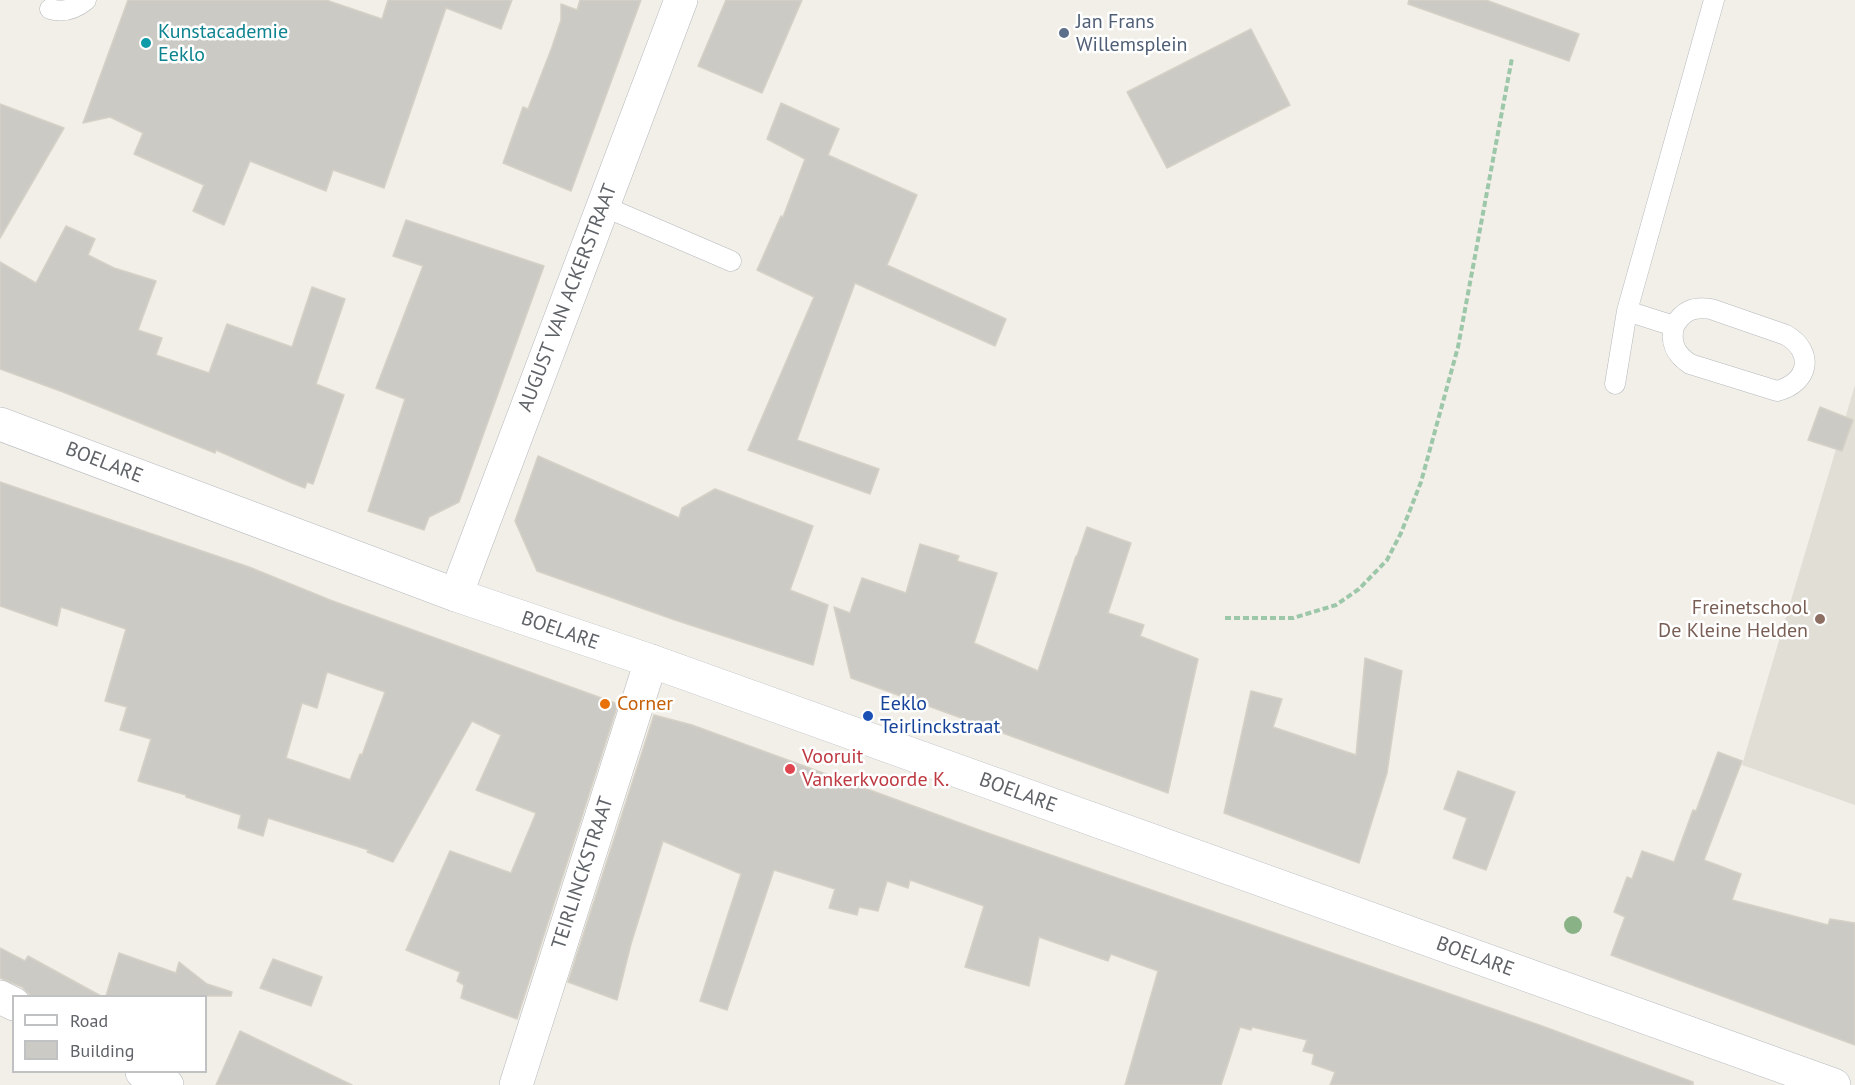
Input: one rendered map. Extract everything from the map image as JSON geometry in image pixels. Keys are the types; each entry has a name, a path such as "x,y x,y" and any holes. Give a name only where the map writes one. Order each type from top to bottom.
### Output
{"main road":[{"name":"AUGUST VAN ACKERSTRAAT","path":"456,596 681,0"},
{"name":"BOELARE","path":"0,424 456,596 651,662 1834,1085"},
{"name":"TEIRLINCKSTRAAT","path":"516,1085 651,662"},
{"path":"146,1073 167,1085"}],"lane":[{"path":"50,9 63,11 71,9 86,0"},
{"path":"1616,384 1627,311 1714,0"},
{"path":"603,206 730,261"},
{"path":"1700,307 1786,335 1796,341 1802,350 1805,361 1803,372 1797,382 1777,391 1690,363 1681,358 1674,348 1671,337 1674,326 1680,316 1700,307"},
{"path":"1627,311 1674,326"}],"path":[{"path":"1225,618 1293,618 1336,604 1359,589 1387,560 1401,533 1421,482 1458,347 1512,58"}],"shaded area":[{"name":"Freinetschool De Kleine Helden","path":"1855,385 1855,805 1742,765"}],"building":[{"path":"128,0 326,0 382,19 388,0 512,0 501,29 446,8 384,188 333,170 326,191 250,161 224,225 193,211 204,185 134,154 143,133 110,117 83,123"},
{"path":"580,0 641,0 571,191 503,163 523,107 528,109 552,47 561,20 561,4 577,10"},
{"path":"726,0 802,0 762,93 698,66"},
{"path":"1409,0 1486,0 1579,34 1569,61 1408,4"},
{"path":"1251,29 1290,105 1167,168 1127,92"},
{"path":"781,103 839,129 828,155 917,195 887,265 1006,319 995,346 855,283 797,440 879,469 870,494 748,450 814,297 757,270 781,216 783,217 805,159 767,139"},
{"path":"0,104 64,128 0,238"},
{"path":"406,220 544,266 459,502 429,517 424,530 368,511 405,399 376,388 423,266 393,256"},
{"path":"66,226 95,239 88,255 114,268 156,281 138,330 162,338 156,355 209,373 227,324 292,347 312,287 345,299 316,384 344,395 313,484 307,482 305,488 216,450 215,453 0,369 0,262 36,283"},
{"path":"1820,407 1853,420 1842,451 1808,440"},
{"path":"538,456 679,518 682,508 715,489 813,526 790,590 828,605 813,665 675,620 537,571 515,521"},
{"path":"0,482 249,567 330,600 618,704 517,1019 461,998 464,985 457,981 460,972 406,950 450,851 511,873 536,813 476,790 501,735 472,721 393,862 367,852 369,850 268,818 263,836 238,828 241,815 138,781 151,739 120,730 127,707 105,701 126,629 61,607 57,626 0,606","holes":["327,672 385,692 362,755 360,754 350,780 286,758 302,703 317,708"]},
{"path":"1087,527 1131,543 1108,613 1144,625 1140,636 1198,659 1168,793 851,678 834,607 850,613 862,578 906,593 920,544 959,556 957,561 997,573 974,643 1038,671"},
{"path":"1365,658 1402,671 1387,773 1359,863 1224,813 1251,691 1282,699 1273,727 1356,755"},
{"path":"654,715 692,725 982,831 1542,1026 1693,1082 1693,1085 1330,1085 1335,1072 1312,1064 1314,1054 1303,1051 1307,1040 1252,1027 1251,1030 1240,1027 1221,1085 1125,1085 1158,971 1111,954 1108,961 1039,937 1029,986 965,967 984,906 910,880 908,888 887,881 878,911 859,907 857,915 829,908 835,889 774,870 727,1010 700,1001 741,874 663,841 631,944 617,1000 568,982"},
{"path":"1718,752 1742,761 1704,860 1741,874 1732,900 1828,925 1830,919 1855,923 1855,1045 1611,955 1625,917 1614,912 1627,877 1632,879 1642,851 1674,862"},
{"path":"1458,771 1515,792 1486,870 1453,858 1467,818 1444,809"},
{"path":"0,948 25,961 28,956 99,995 30,995 22,987 0,978"},
{"path":"119,953 176,973 179,962 207,984 232,992 231,996 106,995"},
{"path":"273,959 322,977 311,1006 260,988"},
{"path":"240,1031 352,1085 216,1085"}],"place":[{"name":"Jan Frans Willemsplein","path":"1064,33"},
{"name":"Kunstacademie Eeklo","path":"146,43"},
{"name":"Freinetschool De Kleine Helden","path":"1820,619"},
{"name":"Corner","path":"605,704"},
{"name":"Eeklo Teirlinckstraat","path":"868,716"},
{"name":"Vooruit Vankerkvoorde K.","path":"790,769"}]}
